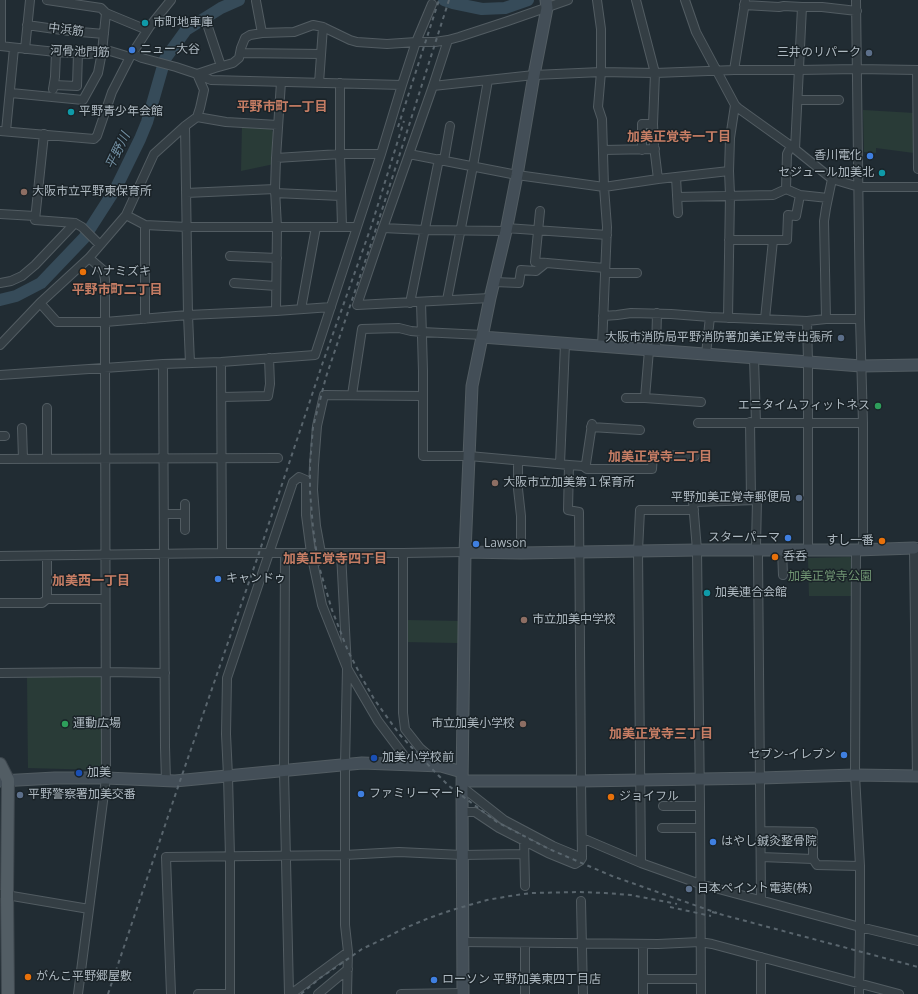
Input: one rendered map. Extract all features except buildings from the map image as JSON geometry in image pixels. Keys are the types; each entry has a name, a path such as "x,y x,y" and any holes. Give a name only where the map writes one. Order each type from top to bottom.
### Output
{"main road":[{"path":"0,764 4,781 3,894 8,994"}],"street":[{"path":"0,46 1,0"},
{"path":"25,49 30,0"},
{"path":"47,0 79,2 101,8 106,13 147,30"},
{"path":"14,48 10,93 3,131 94,139 97,136 112,92 147,30 171,0"},
{"path":"0,345 40,303 88,258 98,243 126,215 154,154 197,117 204,90 197,74 233,63 239,58 245,38 250,35 262,33 294,32 313,25 323,26 357,42 387,44 435,42 448,40 508,21 547,4 568,0"},
{"path":"597,0 601,29 602,72 598,107 602,119 607,227 602,347"},
{"path":"636,0 655,73 653,124 658,179"},
{"path":"685,0 696,32 735,105 832,179 858,187 918,187"},
{"path":"856,0 860,319 863,423 855,775 860,866 859,994"},
{"path":"256,1 262,33"},
{"path":"734,70 745,2 779,7 822,7 857,11"},
{"path":"0,375 315,355 382,154 416,42 432,4"},
{"path":"401,994 462,993 461,812 465,552 472,386 517,175 547,4"},
{"path":"786,189 787,154 793,148 798,100 802,7"},
{"path":"10,93 83,100 98,72 102,52 106,13"},
{"name":"中浜筋","path":"28,24 69,31 104,34"},
{"path":"319,83 323,26"},
{"path":"208,27 221,66"},
{"path":"448,40 357,305 490,298"},
{"name":"河骨池門筋","path":"0,46 88,54 110,51 176,67 211,80 402,85"},
{"path":"52,97 55,77 56,52"},
{"path":"54,85 77,86 78,53"},
{"path":"240,53 321,54"},
{"path":"433,86 534,75 602,72 655,73 734,70 857,69 917,70 918,169"},
{"path":"447,300 488,80"},
{"path":"276,311 277,228 275,191 280,82"},
{"path":"340,83 342,227"},
{"path":"798,100 839,100"},
{"path":"728,318 730,138 735,105"},
{"path":"197,117 226,122 278,125"},
{"path":"642,150 642,124 653,124"},
{"path":"185,126 190,363"},
{"path":"410,303 441,159 450,126"},
{"path":"44,134 35,220 78,225 98,243"},
{"path":"603,150 655,149"},
{"path":"276,158 340,154 382,154"},
{"path":"409,154 517,175 604,187 729,171"},
{"path":"676,177 678,213"},
{"path":"826,319 824,221 832,179"},
{"path":"677,197 773,195 786,189 800,195 828,198"},
{"path":"186,193 275,191 341,196"},
{"path":"729,240 787,240 788,215 796,216 800,195"},
{"path":"540,211 535,262 637,274"},
{"path":"0,214 35,216"},
{"path":"126,215 145,225 277,228 357,227"},
{"path":"0,283 11,281 22,276 78,225"},
{"path":"145,225 146,319"},
{"path":"301,309 316,227"},
{"path":"383,228 425,230 539,230 607,235"},
{"path":"765,318 773,240"},
{"path":"230,256 276,258"},
{"path":"78,994 106,778 105,279 103,270 88,258"},
{"path":"494,282 519,283 521,270 536,271 546,263"},
{"path":"234,283 276,286"},
{"path":"421,302 423,456 469,456 583,466 588,469 652,469 653,455 695,456"},
{"path":"40,303 57,322 105,322 188,315 331,307"},
{"path":"603,316 631,313 728,318 807,320 860,319"},
{"path":"645,398 657,314"},
{"path":"706,354 710,317"},
{"path":"807,320 808,549"},
{"path":"352,395 362,328 399,328 411,331 565,344 861,366 918,365"},
{"path":"560,464 565,344"},
{"path":"222,397 268,396 270,384 269,358"},
{"path":"751,500 754,358"},
{"path":"221,362 222,553"},
{"path":"163,364 166,781"},
{"path":"320,553 316,526 314,465 317,426 324,395 423,396"},
{"path":"626,398 701,402"},
{"path":"46,408 47,459"},
{"path":"698,423 863,423"},
{"path":"583,466 586,464 591,425 640,430"},
{"path":"22,428 23,459"},
{"path":"0,459 278,458"},
{"path":"518,461 518,488 521,516 521,553"},
{"path":"461,812 475,812 499,828 524,841 575,864 582,858 579,512 568,510 569,465"},
{"path":"198,994 230,994 230,857 226,734 227,678 293,482 299,477 306,480 306,515 310,552 322,605 347,668 378,721 411,765"},
{"path":"700,994 700,779 697,550 694,502 756,500 761,778 761,900"},
{"path":"185,504 185,530"},
{"path":"642,863 638,551 640,510 694,510"},
{"path":"164,514 185,514"},
{"path":"0,556 164,553 521,553 579,551 916,548 918,776 855,775 581,781 462,780"},
{"path":"782,550 783,575"},
{"path":"285,553 284,771 290,994"},
{"path":"342,553 347,668 345,765 345,925 348,952 347,994"},
{"path":"403,553 403,713 406,729 420,748 441,766 462,780 504,820 553,846 582,858"},
{"path":"47,556 47,599"},
{"path":"0,603 42,602 47,599 105,599"},
{"path":"0,673 165,673"},
{"path":"4,781 54,778 106,778 166,781 362,763 441,766"},
{"path":"663,806 700,806"},
{"path":"662,828 700,828"},
{"path":"524,830 525,886"},
{"path":"761,831 813,832 812,859 817,865 860,866"},
{"path":"582,838 642,863 700,884 918,941"},
{"path":"171,994 166,857 345,855 399,852 462,855 524,854"},
{"path":"761,858 812,859"},
{"path":"3,894 89,909"},
{"path":"581,901 583,994"},
{"path":"462,942 583,944 700,942 898,994"},
{"path":"525,943 525,994"},
{"path":"643,944 644,994"},
{"path":"290,994 348,952"},
{"path":"761,957 761,994"},
{"path":"318,994 348,969"},
{"path":"643,980 700,979"}],"green space":[{"path":"863,110 914,113 914,153 876,148 876,153 864,152"},
{"path":"242,127 271,129 273,132 272,148 274,164 241,171"},
{"name":"加美正覚寺公園","path":"850,557 852,560 852,596 809,596 808,558"},
{"path":"406,620 459,621 458,643 405,642"},
{"name":"運動広場","path":"27,676 99,676 102,680 103,767 101,770 28,768"}],"waterway":[{"name":"平野川","path":"0,300 16,296 41,283 84,238 116,188 140,139 147,122 165,59 186,30 221,8 239,0"},
{"name":"平野川","path":"444,0 482,9 505,8 528,0"}],"railway":[{"path":"398,127 439,0"},
{"path":"449,0 373,238 326,377 313,427 310,464 310,491 318,563 332,610 348,651 374,699 400,735 449,786 497,822 549,849 612,876 717,913"},
{"path":"108,994 323,362 371,227 404,121"},
{"path":"301,994 320,978 362,949 429,918 487,900 531,893 580,892 631,895 677,904"},
{"path":"670,907 711,916"},
{"path":"712,912 918,967"}],"place":[{"name":"市町地車庫","path":"145,23"},
{"name":"ニュー大谷","path":"132,50"},
{"name":"三井のリパーク","path":"869,53"},
{"name":"平野青少年会館","path":"71,112"},
{"name":"香川電化","path":"870,156"},
{"name":"セジュール加美北","path":"882,173"},
{"name":"大阪市立平野東保育所","path":"24,192"},
{"name":"ハナミズキ","path":"83,272"},
{"name":"大阪市消防局平野消防署加美正覚寺出張所","path":"841,338"},
{"name":"エニタイムフィットネス","path":"878,406"},
{"name":"大阪市立加美第１保育所","path":"495,483"},
{"name":"平野加美正覚寺郵便局","path":"799,498"},
{"name":"スターパーマ","path":"788,538"},
{"name":"すし一番","path":"882,541"},
{"name":"Lawson","path":"476,544"},
{"name":"呑呑","path":"775,557"},
{"name":"キャンドゥ","path":"218,579"},
{"name":"加美連合会館","path":"707,593"},
{"name":"市立加美中学校","path":"524,620"},
{"name":"運動広場","path":"65,724"},
{"name":"市立加美小学校","path":"523,724"},
{"name":"セブン-イレブン","path":"844,755"},
{"name":"加美小学校前","path":"374,758"},
{"name":"加美","path":"79,773"},
{"name":"ファミリーマート","path":"361,794"},
{"name":"平野警察署加美交番","path":"20,795"},
{"name":"ジョイフル","path":"611,797"},
{"name":"はやし鍼灸整骨院","path":"713,842"},
{"name":"日本ペイント電装(株)","path":"689,889"},
{"name":"がんこ平野郷屋敷","path":"28,977"},
{"name":"ローソン 平野加美東四丁目店","path":"434,980"}],"district":[{"name":"平野市町一丁目","path":"282,107"},
{"name":"加美正覚寺一丁目","path":"679,137"},
{"name":"平野市町二丁目","path":"117,290"},
{"name":"加美正覚寺二丁目","path":"660,457"},
{"name":"加美正覚寺四丁目","path":"335,559"},
{"name":"加美西一丁目","path":"91,581"},
{"name":"加美正覚寺三丁目","path":"661,734"}]}
